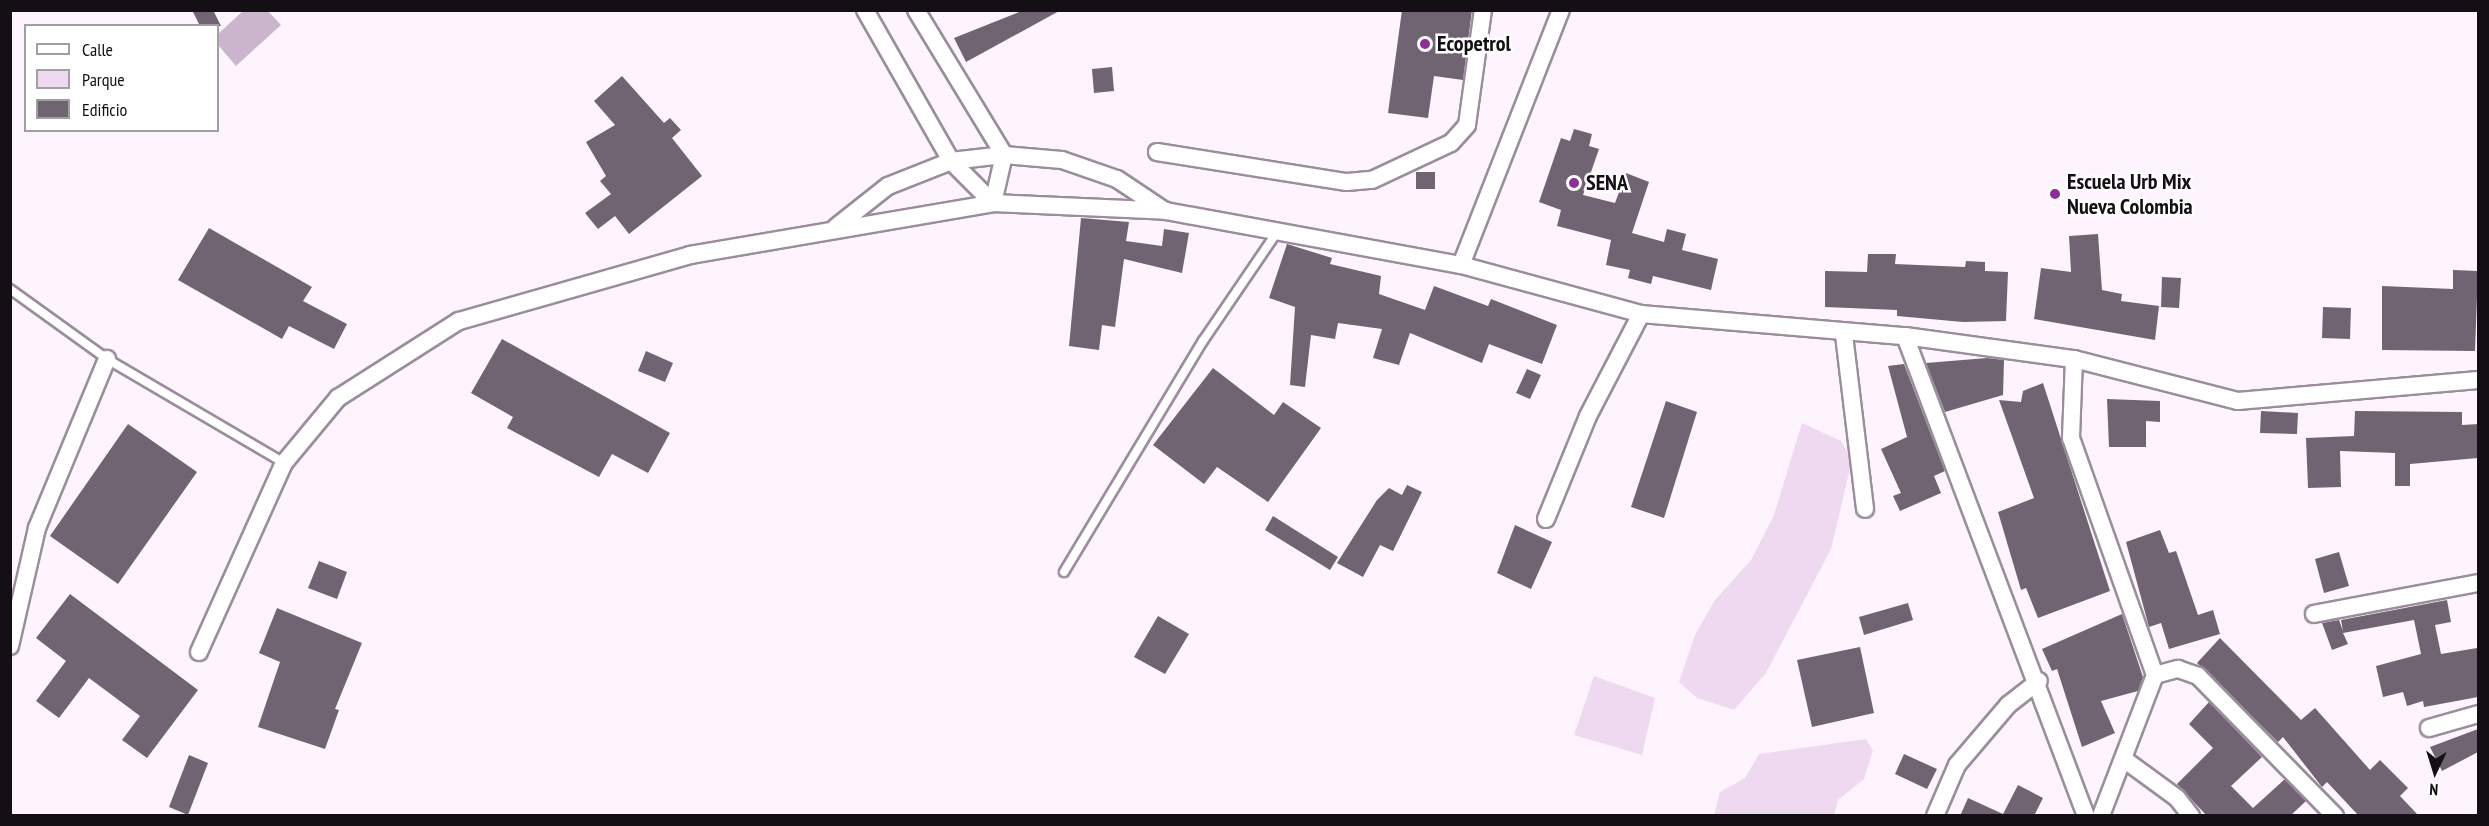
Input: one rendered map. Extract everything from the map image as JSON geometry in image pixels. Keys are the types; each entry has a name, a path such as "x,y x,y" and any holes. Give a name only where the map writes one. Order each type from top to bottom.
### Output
{"street":[{"path":"866,10 951,162 993,203"},
{"path":"915,10 1004,155 993,203"},
{"path":"1158,152 1347,182 1372,180 1450,143 1467,125 1483,10"},
{"path":"1461,265 1561,10"},
{"path":"835,228 888,186 951,162 1004,155 1062,160 1106,176 1166,211"},
{"path":"199,652 284,463 338,398 459,321 690,255 835,228 993,203 1166,211 1461,265 1641,314 1844,334 1905,336 2074,359 2238,401 2478,380"},
{"path":"1546,519 1588,416 1641,314"},
{"path":"1844,334 1866,509"},
{"path":"1905,336 2039,681 2086,816"},
{"path":"10,646 37,528 107,359"},
{"path":"2074,359 2071,438 2155,675 2125,760 2101,816"},
{"path":"2314,614 2478,583"},
{"path":"2155,675 2178,669 2198,676 2335,816"},
{"path":"1935,816 1957,765 2008,705 2039,681"},
{"path":"2429,728 2478,714"},
{"path":"2125,760 2177,798 2191,816"}],"lane":[{"path":"1064,572 1203,341 1277,231"},
{"path":"10,289 107,359 284,463"}],"green space":[{"path":"1802,423 1841,441 1852,460 1831,549 1766,673 1734,710 1697,698 1679,682 1695,635 1715,600 1751,560 1774,515"},
{"path":"1594,676 1655,698 1642,755 1574,735"},
{"path":"1866,739 1873,751 1864,779 1838,800 1834,815 1714,815 1720,792 1745,778 1759,754"}],"shaded area":[{"path":"243,11 268,11 281,25 236,66 219,46 219,33"}],"building":[{"path":"192,10 213,10 221,26 219,24 199,24"},
{"path":"1024,10 1061,10 966,62 954,38"},
{"path":"1402,10 1472,10 1463,80 1434,76 1428,118 1388,113"},
{"path":"1112,67 1114,91 1094,93 1092,69"},
{"path":"622,76 664,123 670,118 681,130 672,138 702,176 629,234 615,216 598,229 585,213 611,194 600,181 606,176 586,142 615,125 594,101"},
{"path":"1574,129 1592,134 1589,146 1599,149 1583,195 1615,203 1626,173 1649,182 1632,233 1664,242 1667,229 1686,234 1682,250 1718,259 1711,290 1653,276 1651,284 1628,278 1630,270 1606,265 1611,240 1557,226 1561,210 1539,202 1561,138 1570,141"},
{"path":"1416,172 1435,172 1435,189 1416,189"},
{"path":"1081,218 1129,222 1126,241 1162,246 1164,229 1189,233 1182,273 1124,259 1115,327 1102,325 1099,350 1069,346"},
{"path":"209,228 312,287 303,301 347,324 334,349 289,326 282,339 178,280"},
{"path":"2098,234 2102,290 2122,294 2121,301 2159,306 2155,340 2034,319 2041,268 2071,272 2069,236"},
{"path":"1287,244 1332,258 1330,264 1381,276 1379,294 1425,310 1434,286 1488,306 1491,299 1557,325 1542,364 1489,344 1482,363 1410,333 1399,365 1373,358 1382,329 1338,323 1335,339 1311,335 1305,387 1290,385 1295,307 1269,298"},
{"path":"1868,254 1896,254 1895,264 1965,267 1966,261 1985,262 1985,271 2008,272 2006,321 1963,322 1897,316 1897,310 1825,307 1825,271 1867,272"},
{"path":"2453,270 2478,271 2475,351 2382,350 2382,286 2453,289"},
{"path":"2162,277 2181,278 2179,308 2161,307"},
{"path":"2323,307 2351,308 2350,339 2322,338"},
{"path":"502,339 670,433 648,473 612,454 599,477 507,428 513,417 471,393"},
{"path":"646,351 673,363 665,382 638,371"},
{"path":"1987,358 2004,360 2003,395 1945,412 1926,363"},
{"path":"1904,364 1945,471 1934,476 1941,493 1900,511 1893,496 1901,493 1881,449 1907,437 1888,366"},
{"path":"1213,368 1274,415 1283,402 1321,428 1268,502 1217,467 1204,484 1153,445"},
{"path":"1527,369 1541,375 1530,399 1516,393"},
{"path":"2043,383 2110,591 2038,618 2026,588 2021,590 1998,512 2034,498 1999,400 2021,402 2023,391"},
{"path":"2107,399 2160,401 2160,422 2146,421 2146,447 2109,447"},
{"path":"1666,401 1697,412 1664,518 1631,507"},
{"path":"2261,411 2298,413 2297,434 2260,433"},
{"path":"2355,411 2462,412 2462,425 2478,424 2478,458 2410,464 2410,486 2395,486 2395,453 2340,451 2341,487 2308,488 2306,438 2354,436"},
{"path":"128,424 197,472 118,584 50,536"},
{"path":"1407,485 1422,492 1393,551 1380,545 1363,577 1337,563 1377,500 1389,488 1402,495"},
{"path":"1273,516 1338,557 1330,570 1265,530"},
{"path":"1515,525 1552,542 1531,589 1497,573"},
{"path":"2160,530 2169,553 2176,551 2198,615 2213,610 2220,634 2169,649 2161,623 2149,627 2126,542"},
{"path":"2339,552 2349,586 2324,593 2315,559"},
{"path":"319,561 347,572 337,599 308,588"},
{"path":"70,594 198,690 147,758 122,740 140,716 89,678 59,718 36,701 66,661 36,638"},
{"path":"2447,600 2451,622 2435,625 2441,654 2477,648 2478,697 2424,707 2423,701 2407,706 2403,692 2383,697 2376,666 2421,654 2414,620 2343,633 2348,644 2332,650 2322,623 2339,620 2343,631 2341,620"},
{"path":"1908,603 1913,620 1864,635 1859,617"},
{"path":"277,608 362,643 335,709 339,710 325,749 258,727 280,662 259,653"},
{"path":"2122,614 2143,677 2138,691 2101,701 2115,733 2082,747 2057,669 2052,671 2042,649"},
{"path":"1158,616 1189,634 1165,674 1134,657"},
{"path":"2220,638 2301,720 2315,708 2370,770 2380,760 2408,788 2400,796 2419,816 2359,816 2327,782 2322,787 2283,737 2278,742 2197,663"},
{"path":"1860,647 1874,713 1812,727 1797,660"},
{"path":"2209,702 2262,757 2231,786 2253,808 2285,779 2306,801 2290,816 2207,816 2177,784 2213,748 2189,724"},
{"path":"2478,729 2478,752 2442,771 2430,747"},
{"path":"1904,754 1937,769 1927,789 1895,774"},
{"path":"189,755 208,763 188,815 169,807"},
{"path":"2018,785 2043,798 2034,816 1960,816 1968,798 2003,814"}],"place":[{"name":"Ecopetrol","path":"1425,44"},
{"name":"SENA","path":"1574,183"},
{"name":"Escuela Urb Mix Nueva Colombia","path":"2055,194"}]}
